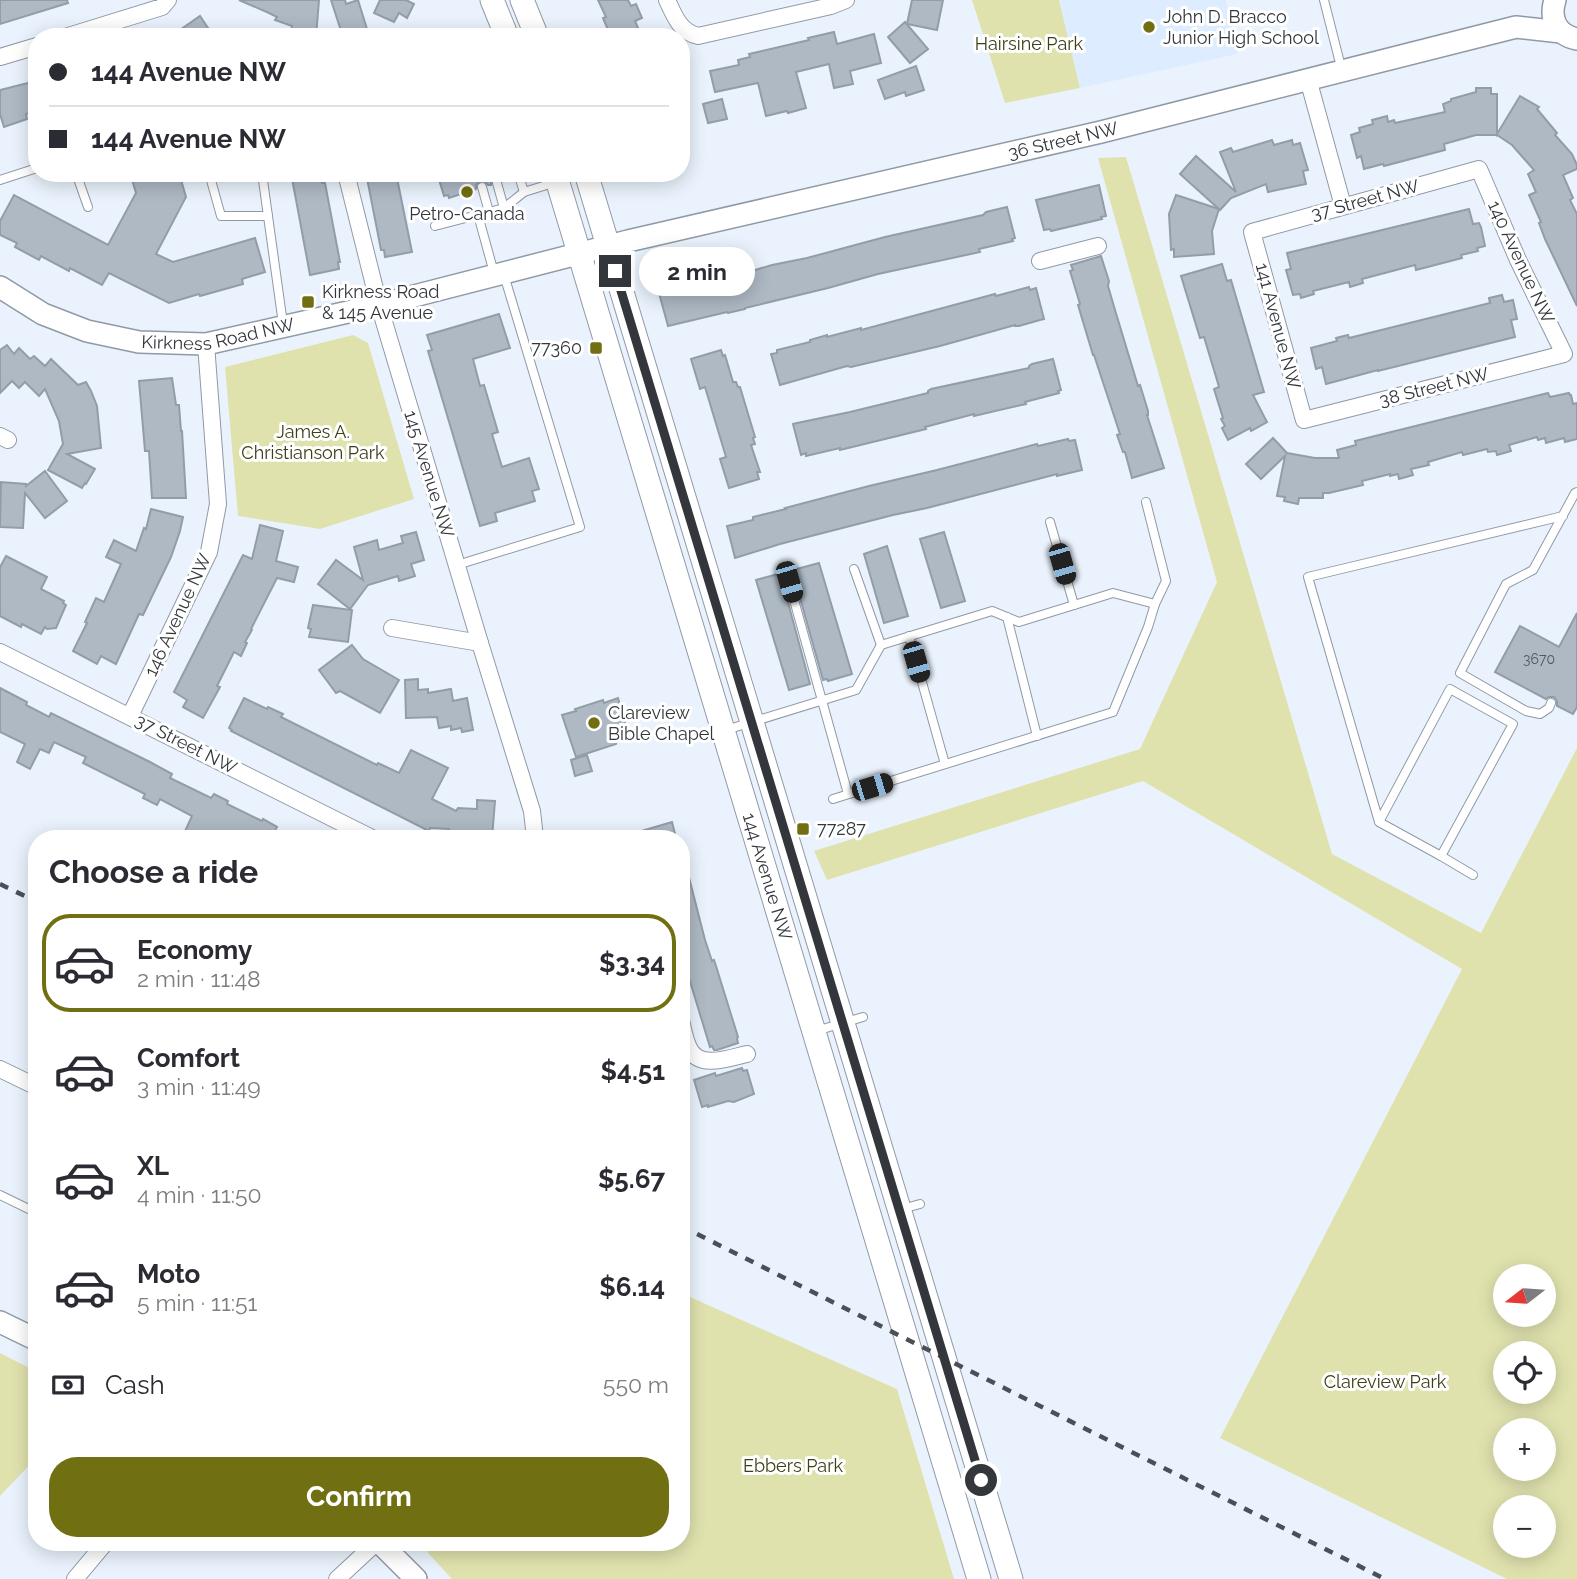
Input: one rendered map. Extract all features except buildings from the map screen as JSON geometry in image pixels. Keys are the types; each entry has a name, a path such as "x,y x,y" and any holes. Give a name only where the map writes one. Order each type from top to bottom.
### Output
{"main road":[{"path":"492,0 504,28"},
{"path":"522,0 533,28"},
{"name":"144 Avenue NW","path":"557,182 979,1579"},
{"name":"144 Avenue NW","path":"589,182 752,723 853,1020 909,1207 1011,1579"}],"street":[{"path":"94,28 162,7 168,0"},
{"path":"667,0 684,28"},
{"path":"690,33 706,35 831,6 846,0"},
{"path":"1555,0 1552,8 1555,25 1571,39"},
{"name":"36 Street NW","path":"608,246 1021,151 1516,27 1555,0"},
{"name":"36 Street NW","path":"1516,27 1571,39"},
{"path":"0,57 28,49"},
{"path":"1308,79 1343,206"},
{"name":"37 Street NW","path":"1252,232 1479,169"},
{"name":"140 Avenue NW","path":"1479,169 1518,260 1564,354"},
{"name":"145 Avenue NW","path":"348,182 379,305 532,811 534,830"},
{"name":"141 Avenue NW","path":"1252,232 1304,420"},
{"name":"Kirkness Road NW","path":"0,287 43,314 87,331 139,342 206,344 379,305 608,246"},
{"path":"1040,261 1098,246"},
{"name":"146 Avenue NW","path":"130,716 209,552 218,504 206,344"},
{"name":"38 Street NW","path":"1304,420 1564,354"},
{"path":"391,628 480,643"},
{"name":"37 Street NW","path":"0,652 356,830"},
{"path":"690,1052 700,1060 711,1062 747,1054"},
{"path":"0,1069 28,1083"},
{"path":"0,1322 28,1336"},
{"path":"75,1579 98,1551"},
{"path":"337,1579 368,1551"},
{"path":"387,1551 416,1579"}],"lane":[{"path":"1324,0 1342,71"},
{"path":"0,180 28,172"},
{"path":"79,182 88,207"},
{"path":"212,182 221,216 268,216"},
{"path":"263,182 284,327"},
{"path":"521,182 524,192"},
{"path":"435,226 504,208 524,192 547,182"},
{"path":"497,183 504,208"},
{"path":"482,187 489,212"},
{"path":"457,565 580,527 478,215"},
{"path":"1379,821 1506,584 1533,570 1577,492"},
{"path":"833,799 1113,712 1166,581 1146,502"},
{"path":"1473,875 1379,821 1308,577 1563,516"},
{"path":"1050,522 1074,605"},
{"path":"854,569 881,645"},
{"path":"789,582 848,794"},
{"path":"723,730 856,690 881,645 992,611 1018,622 1113,593 1155,604"},
{"path":"1007,617 1037,736"},
{"path":"909,636 946,764"},
{"path":"1460,673 1526,710 1540,713 1549,708 1551,703"},
{"path":"1441,856 1513,724 1450,689"},
{"path":"813,1031 853,1020"},
{"path":"0,1195 28,1209"}],"shaded area":[{"name":"John D. Bracco Junior High School","path":"1059,0 1226,0 1238,54 1080,88"}],"green space":[{"name":"Hairsine Park","path":"972,0 1059,0 1080,88 1005,103"},
{"name":"Clareview Park","path":"1126,157 1332,854 1481,933 1577,748 1577,1579 1507,1579 1220,1438 1462,969 1143,781 827,880 814,851 1140,749 1217,582 1098,158"},
{"name":"James A. Christianson Park","path":"353,335 368,343 414,499 320,529 238,516 225,367"},
{"name":"Ebbers Park","path":"690,1297 897,1389 954,1579 452,1579 427,1551 690,1551"},
{"path":"0,1353 28,1367 28,1466 0,1496"}],"railway":[{"path":"0,884 28,898"},
{"path":"690,1231 1385,1579"}],"place":[{"name":"John D. Bracco Junior High School","path":"1149,27"},
{"name":"Petro-Canada","path":"467,192"},
{"name":"Kirkness Road & 145 Avenue","path":"308,302"},
{"name":"77360","path":"596,348"},
{"name":"Clareview Bible Chapel","path":"594,723"},
{"name":"77287","path":"803,829"}],"route":[{"path":"615,271 981,1480"}]}
